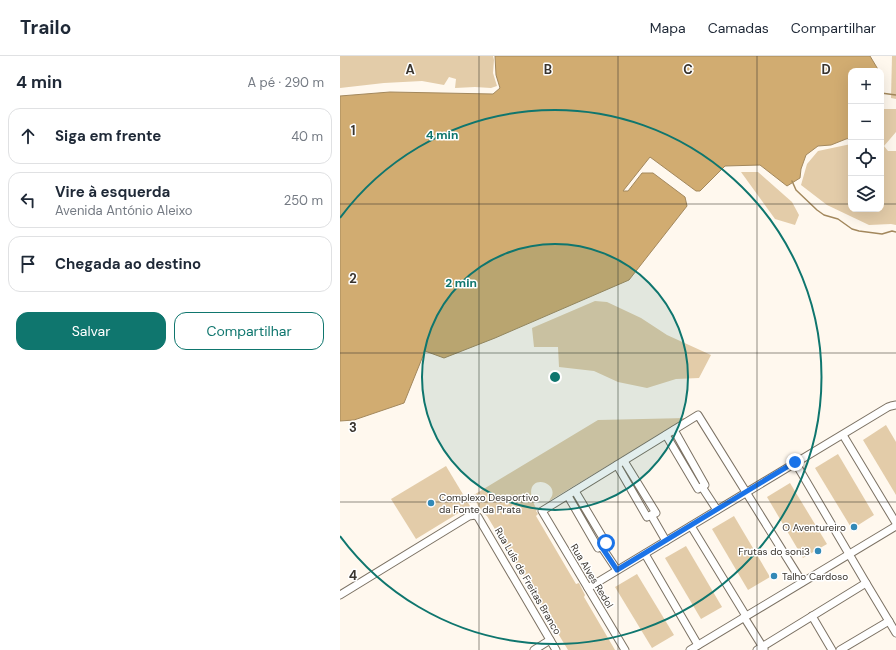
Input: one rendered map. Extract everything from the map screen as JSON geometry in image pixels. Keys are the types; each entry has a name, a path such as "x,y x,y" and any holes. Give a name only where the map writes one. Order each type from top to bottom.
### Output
{"street":[{"path":"588,588 795,462 891,406 896,405"},
{"path":"575,491 606,543 598,548 568,496 575,491 698,415 802,582"},
{"path":"674,430 705,485 702,487"},
{"path":"666,435 698,489 702,487"},
{"path":"645,554 695,648 896,524 843,435"},
{"path":"617,465 647,517 651,516 656,513 624,461"},
{"path":"795,462 896,633"},
{"path":"702,487 717,510"},
{"name":"Rua Alves Redol","path":"568,496 542,511 625,650"},
{"name":"Rua Luís de Freitas Branco","path":"340,595 469,516 475,515 478,517 556,650"},
{"path":"651,516 666,541"},
{"path":"691,526 745,617 762,649 866,583"},
{"path":"601,546 617,570"},
{"path":"812,616 832,650"},
{"path":"840,650 889,621"},
{"path":"534,650 550,640"}],"shaded area":[{"path":"340,56 493,56 493,73 497,86 491,88 455,88 456,79 449,77 444,85 422,81 384,83 340,88"},
{"path":"495,56 870,56 877,68 848,68 848,139 831,145 818,146 806,155 801,169 800,178 787,186 760,165 725,166 700,191 696,191 650,157 623,191 628,191 642,173 653,173 685,197 687,206 629,280 495,338 444,358 425,351 404,403 354,420 340,421 340,96 390,92 493,94 500,88 496,75"},
{"path":"892,56 896,56 896,99 891,98"},
{"path":"884,109 896,109 896,132 884,146"},
{"path":"848,145 848,212 884,212 884,146 888,151 896,151 896,225 869,225 827,205 801,185 807,164 818,151"},
{"path":"741,172 758,172 792,202 799,215 795,225 775,219"},
{"path":"595,301 607,302 641,318 667,335 711,355 699,378 676,379 647,388 618,382 594,371 559,367 558,347 534,347 532,328"},
{"path":"687,418 549,501 552,496 552,490 549,485 544,482 539,482 534,484 531,489 532,498 538,514 536,516 576,584 579,583 585,595 584,597 615,650 568,650 487,516 483,513 472,496 598,420"},
{"path":"886,425 896,442 896,495 863,440"},
{"path":"838,454 874,515 852,529 815,468"},
{"name":"Complexo Desportivo da Fonte da Prata","path":"446,466 470,506 416,539 391,499"},
{"path":"790,483 827,544 803,558 767,497"},
{"path":"734,516 770,577 748,590 712,529"},
{"path":"686,546 722,607 701,619 665,558"},
{"path":"637,574 674,635 652,648 615,587"}],"waterway":[{"path":"884,93 896,95"},
{"path":"792,181 796,190 817,210 824,215 838,219 852,229 882,234 892,231 896,232"}],"place":[{"name":"Complexo Desportivo da Fonte da Prata","path":"431,503"},
{"name":"O Aventureiro","path":"854,527"},
{"name":"Frutas do soni3","path":"818,551"},
{"name":"Talho Cardoso","path":"774,576"}],"route":[{"path":"606,543 601,546 617,570 795,462"}]}
